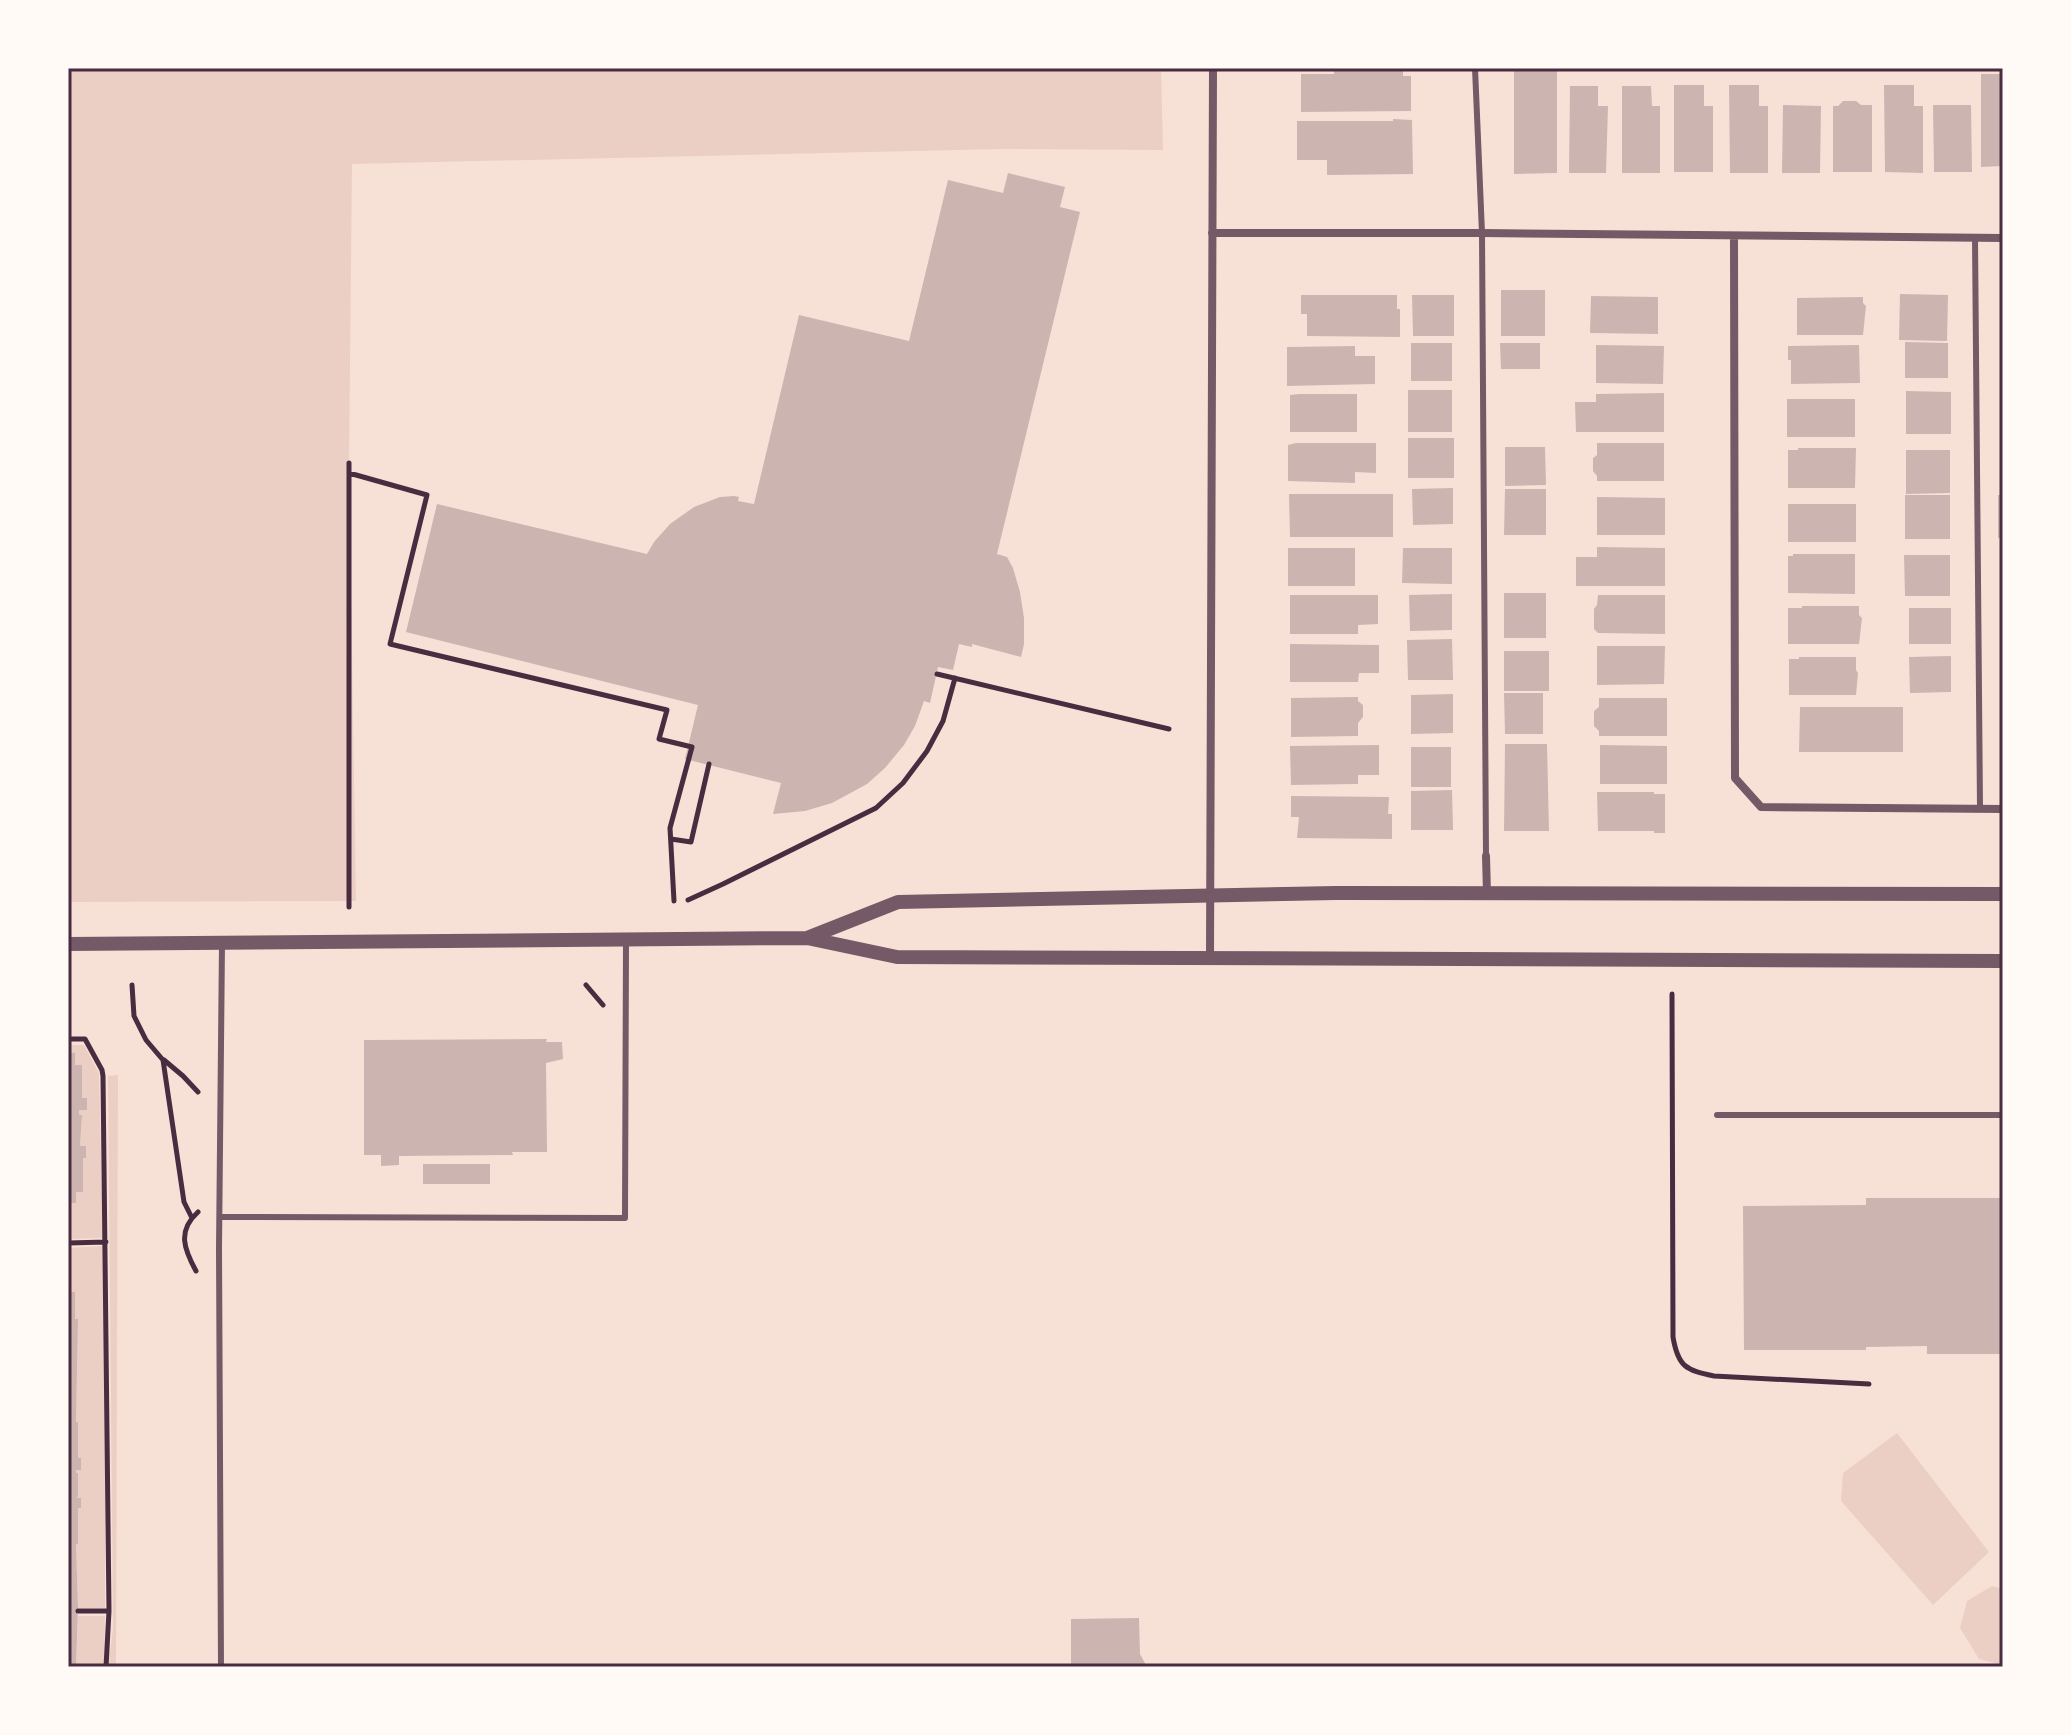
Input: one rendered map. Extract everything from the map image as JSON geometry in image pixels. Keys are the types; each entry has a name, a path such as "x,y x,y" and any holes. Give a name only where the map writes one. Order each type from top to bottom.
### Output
{"street":[{"path":"1210,958 1213,68"},
{"path":"1212,233 2003,238"},
{"path":"1734,236 1735,778 1761,807 2003,809"},
{"path":"1486,856 1487,894"},
{"path":"807,938 898,902 1336,893 2003,894"},
{"path":"68,944 807,938 897,957 2003,961"}],"lane":[{"path":"1475,68 1482,233 1486,856"},
{"path":"1975,238 1980,808"},
{"path":"220,1217 625,1218 626,940"},
{"path":"221,1667 222,943"},
{"path":"1717,1115 2003,1115"}],"path":[{"path":"349,463 349,907"},
{"path":"349,473 427,495 390,644 667,710 659,739 692,747 670,828 674,901"},
{"path":"937,674 1169,729"},
{"path":"688,900 876,808 903,783 927,751 943,721 955,678"},
{"path":"671,839 691,842 709,764"},
{"path":"132,985 134,1016 146,1040 207,1101"},
{"path":"1672,994 1673,1337 1676,1356 1690,1371 1714,1376 1869,1384"},
{"path":"68,1039 85,1039 102,1070 109,1611 106,1667"},
{"path":"163,1060 184,1202 192,1218"},
{"path":"68,1243 106,1242"},
{"path":"78,1611 109,1611"}],"shaded area":[{"path":"68,68 1161,68 1163,150 1001,149 352,164 349,463 356,901 68,902"},
{"path":"68,1045 84,1045 99,1073 103,1238 68,1239 68,1203 76,1203 76,1192 83,1191 83,1158 86,1158 86,1147 80,1146 82,1116 79,1110 87,1110 82,1098 82,1066 75,1065 75,1053 68,1053"},
{"path":"118,1075 116,1667 108,1667 113,1628 108,1076"},
{"path":"103,1246 105,1608 78,1608 76,1544 78,1508 81,1508 77,1498 76,1470 81,1469 81,1459 78,1458 76,1422 78,1320 75,1319 75,1293 68,1292 68,1248"},
{"path":"1897,1433 1989,1552 1933,1605 1841,1501 1843,1473"},
{"path":"1992,1586 2003,1589 2003,1665 1979,1659 1960,1628 1967,1601"},
{"path":"78,1616 105,1616 104,1667 76,1667"}],"building":[{"path":"1334,68 1403,68 1403,76 1411,76 1411,111 1301,112 1301,74 1334,74"},
{"path":"1514,70 1557,70 1557,173 1514,174"},
{"path":"1981,74 2003,74 2003,166 1981,167"},
{"path":"1674,85 1704,85 1704,106 1713,106 1713,172 1674,172"},
{"path":"1729,85 1759,85 1759,106 1768,106 1768,173 1730,173"},
{"path":"1884,85 1914,85 1914,106 1923,106 1923,173 1885,172"},
{"path":"1570,86 1598,86 1598,106 1608,106 1606,173 1569,173"},
{"path":"1622,86 1651,86 1652,106 1660,106 1660,173 1622,173"},
{"path":"1843,101 1872,105 1872,172 1833,172 1833,106"},
{"path":"1783,105 1821,106 1820,173 1782,173"},
{"path":"1933,105 1971,105 1972,172 1934,172"},
{"path":"1412,120 1413,174 1327,175 1327,160 1297,160 1297,121"},
{"path":"1008,173 1065,187 1060,207 1080,212 997,554 1007,557 1020,592 1024,618 1021,657 972,644 972,647 959,644 953,670 938,667 930,703 924,701 904,745 867,784 832,803 805,811 773,814 781,783 685,759 698,705 406,632 437,504 647,554 670,524 694,507 720,497 734,496 739,497 738,501 754,504 799,315 909,341 948,180 1003,193"},
{"path":"1501,290 1545,290 1545,336 1501,336"},
{"path":"1900,294 1948,295 1947,341 1899,340"},
{"path":"1301,295 1397,295 1400,337 1307,336 1307,314 1301,314"},
{"path":"1412,295 1454,295 1454,336 1413,336"},
{"path":"1591,296 1658,297 1658,334 1590,333"},
{"path":"1863,297 1866,306 1863,335 1797,335 1797,298"},
{"path":"1905,342 1948,343 1948,378 1905,378"},
{"path":"1411,343 1452,343 1452,381 1411,381"},
{"path":"1500,343 1540,343 1540,369 1501,369"},
{"path":"1596,345 1664,346 1663,384 1596,383"},
{"path":"1859,345 1860,383 1791,384 1788,346"},
{"path":"1355,346 1355,356 1375,356 1375,384 1287,386 1287,347"},
{"path":"1408,390 1452,390 1452,432 1408,432"},
{"path":"1906,391 1951,392 1951,434 1906,434"},
{"path":"1664,393 1664,432 1576,432 1575,402 1596,402 1596,394"},
{"path":"1357,394 1357,432 1290,432 1290,395"},
{"path":"1787,399 1855,399 1855,437 1787,437"},
{"path":"1408,438 1454,438 1454,478 1408,478"},
{"path":"1376,443 1376,473 1355,472 1355,483 1288,481 1288,445"},
{"path":"1597,443 1664,443 1664,481 1597,481 1593,458 1597,455"},
{"path":"1505,447 1545,447 1546,485 1505,486"},
{"path":"1856,448 1855,488 1788,488 1788,450"},
{"path":"1906,450 1950,450 1950,493 1906,494"},
{"path":"1453,488 1453,524 1413,525 1412,489"},
{"path":"1505,489 1546,489 1546,535 1504,535"},
{"path":"1289,494 1393,494 1393,537 1290,537"},
{"path":"1905,495 1950,495 1950,539 1905,539"},
{"path":"1998,495 2003,495 2003,538 1998,538"},
{"path":"1597,497 1665,498 1665,535 1597,535"},
{"path":"1788,504 1856,504 1856,542 1788,542"},
{"path":"1597,547 1665,548 1665,586 1576,586 1576,557 1597,557"},
{"path":"1288,548 1355,548 1355,586 1288,586"},
{"path":"1403,548 1452,548 1452,584 1402,583"},
{"path":"1855,554 1855,594 1788,593 1788,556"},
{"path":"1904,555 1950,555 1950,596 1905,596"},
{"path":"1504,593 1546,593 1546,638 1504,638"},
{"path":"1452,594 1452,630 1410,631 1409,595"},
{"path":"1290,595 1378,595 1378,624 1358,625 1358,634 1290,634"},
{"path":"1598,595 1665,595 1665,634 1598,633 1594,629 1594,609"},
{"path":"1859,606 1862,618 1859,644 1788,644 1788,608"},
{"path":"1909,608 1951,608 1951,644 1909,644"},
{"path":"1452,639 1453,680 1408,680 1407,640"},
{"path":"1290,644 1379,645 1379,673 1359,673 1358,682 1290,682"},
{"path":"1597,646 1665,646 1664,684 1597,685"},
{"path":"1504,651 1549,651 1549,691 1504,691"},
{"path":"1951,656 1951,692 1910,693 1909,657"},
{"path":"1856,657 1856,695 1789,695 1789,659"},
{"path":"1504,693 1543,693 1543,734 1505,734"},
{"path":"1453,694 1453,733 1411,734 1411,695"},
{"path":"1358,697 1363,705 1363,717 1358,723 1358,736 1291,737 1291,698"},
{"path":"1599,698 1667,698 1667,736 1599,736 1594,726 1594,711 1599,707"},
{"path":"1800,707 1903,707 1903,752 1799,752"},
{"path":"1505,744 1547,744 1549,831 1504,831"},
{"path":"1379,745 1379,775 1358,775 1358,784 1291,785 1290,746"},
{"path":"1600,745 1667,746 1667,784 1600,784"},
{"path":"1411,747 1451,747 1451,787 1411,787"},
{"path":"1452,790 1453,830 1411,830 1411,791"},
{"path":"1597,792 1665,794 1665,833 1598,831"},
{"path":"1291,796 1389,797 1392,839 1297,838 1299,817 1291,817"},
{"path":"547,1039 546,1042 562,1042 563,1059 546,1063 547,1152 399,1156 399,1165 381,1166 381,1155 364,1155 364,1040"},
{"path":"68,1053 75,1053 75,1065 82,1065 82,1098 87,1098 87,1110 79,1110 79,1115 82,1115 80,1146 86,1146 86,1158 83,1158 83,1192 76,1192 76,1203 68,1203"},
{"path":"423,1164 490,1164 490,1184 423,1184"},
{"path":"1866,1198 2003,1198 2003,1354 1927,1354 1927,1346 1866,1347 1866,1350 1744,1350 1743,1206 1866,1205"},
{"path":"68,1292 75,1292 75,1319 78,1319 76,1422 78,1458 81,1458 81,1470 76,1470 77,1498 81,1498 81,1508 78,1508 76,1544 76,1667 68,1667"},
{"path":"1139,1618 1140,1654 1147,1667 1071,1667 1071,1619"}]}
